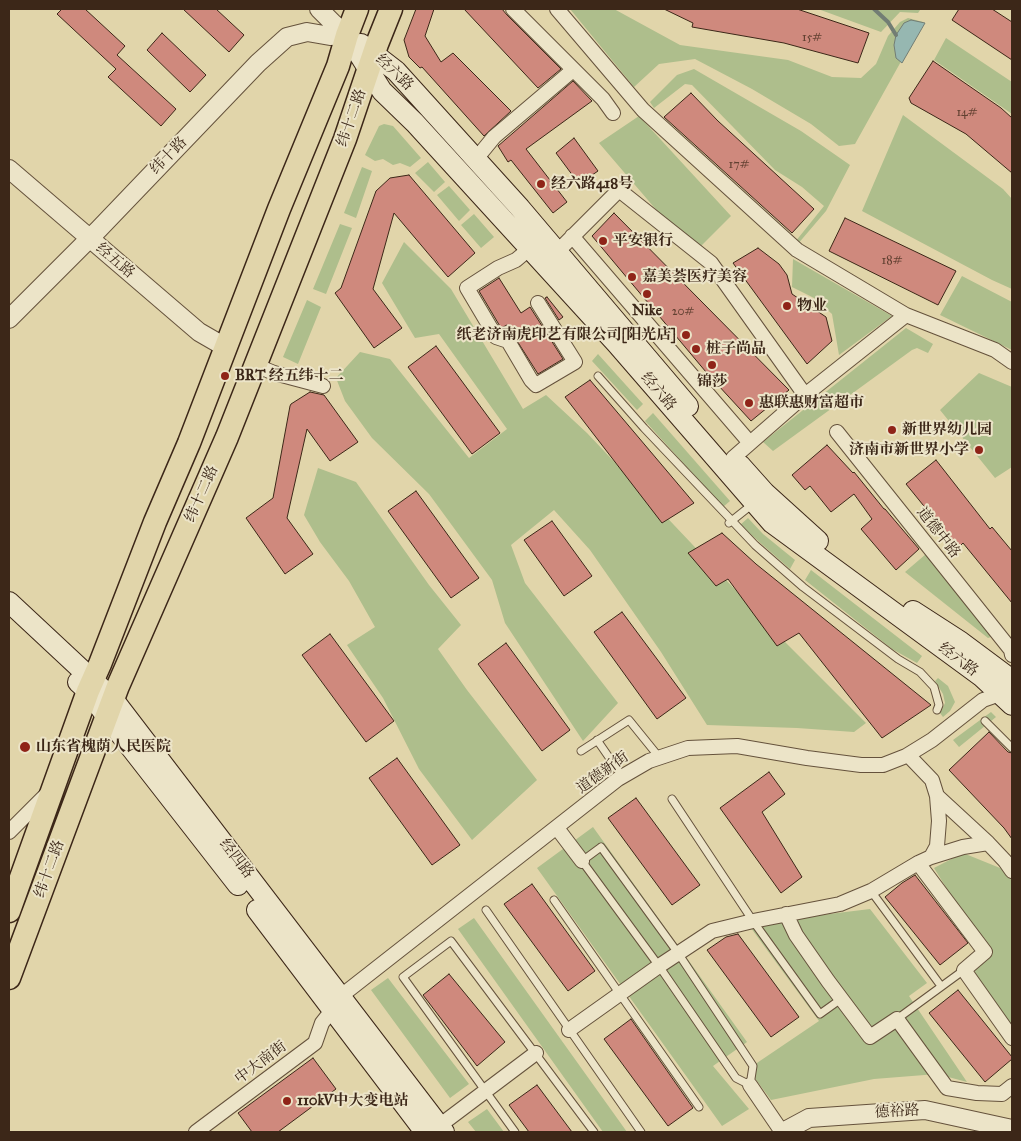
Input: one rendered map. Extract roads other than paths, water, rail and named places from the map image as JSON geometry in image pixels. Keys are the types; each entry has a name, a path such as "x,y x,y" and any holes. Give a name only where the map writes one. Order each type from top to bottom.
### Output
{"main road":[{"name":"纬十二路","path":"9,911 90,685 155,522 189,443 225,347 338,66 357,9"},
{"name":"纬十二路","path":"9,978 110,708 220,454 345,138 391,9"},
{"name":"经六路","path":"347,35 371,62 382,91 415,123 616,343 772,523 982,677 1009,692"},
{"name":"经六路","path":"371,62 396,71 476,159 765,493 802,529 840,560 960,642 1009,692"},
{"name":"经四路","path":"9,602 110,708 436,1130"},
{"name":"经四路","path":"9,618 90,685"}],"street":[{"name":"经六路","path":"319,9 347,35"},
{"path":"513,9 603,99 613,113"},
{"path":"557,9 643,110 797,250 906,315 994,350 1012,362"},
{"name":"纬十路","path":"9,319 258,63 287,37 307,32 330,36 347,35"},
{"path":"476,159 494,137 573,70"},
{"name":"经五路","path":"9,169 88,239 199,332 225,347"},
{"path":"557,252 619,190 711,263 805,395"},
{"path":"572,236 750,443"},
{"path":"530,249 516,260 498,268 467,288 496,337 508,341 531,380 536,385 575,362 538,303"},
{"path":"733,458 805,395 906,315"},
{"path":"255,365 274,373 323,386"},
{"name":"道德中路","path":"837,432 1004,642 1012,655"},
{"name":"道德新街","path":"337,1003 622,776 649,760 688,748 737,746 861,765 883,765 908,755 932,740 983,700 1009,692"},
{"path":"908,755 932,780 938,796 937,846 924,860"},
{"path":"9,832 53,788"},
{"path":"938,796 988,843 1012,871"},
{"path":"557,828 582,861"},
{"path":"568,1030 712,931 840,904 871,891 924,860 963,847 988,843"},
{"path":"924,860 985,952 964,970 1012,1038"},
{"path":"786,914 796,935 870,1038 897,1018 947,1088 977,1093 1002,1094 1012,1086"},
{"name":"中大南街","path":"196,1132 315,1043 326,1016 337,1003"},
{"path":"436,1130 536,1053"},
{"path":"750,1085 782,1132"},
{"name":"德裕路","path":"782,1132 809,1118 925,1110 1012,1129"}],"lane":[{"path":"598,376 730,522 755,545 803,586 898,659 920,672 934,687 939,705 937,710"},
{"path":"730,522 754,503"},
{"path":"581,751 629,720 659,757"},
{"path":"986,721 1012,748"},
{"path":"597,740 622,776"},
{"path":"672,799 753,921 820,1014 841,999"},
{"path":"601,847 678,953 753,1066 750,1085 736,1078 659,966 582,861 601,847"},
{"path":"871,891 941,986"},
{"path":"554,900 699,1107"},
{"path":"486,910 641,1132"},
{"path":"515,1132 403,977 451,941 594,1132"},
{"path":"897,1018 964,970"}],"water":[{"path":"911,20 925,23 902,63 896,58 894,45 896,35 904,23"}],"waterway":[{"path":"874,9 888,22 896,35"}],"place":[{"name":"经六路418号","path":"541,184"},
{"name":"平安银行","path":"603,241"},
{"name":"嘉美荟医疗美容","path":"632,277"},
{"name":"Nike","path":"647,294"},
{"name":"物业","path":"787,306"},
{"name":"纸老济南虎印艺有限公司[阳光店]","path":"686,335"},
{"name":"桩子尚品","path":"696,349"},
{"name":"锦莎","path":"712,365"},
{"name":"BRT 经五纬十二","path":"225,376"},
{"name":"惠联惠财富超市","path":"749,403"},
{"name":"新世界幼儿园","path":"892,430"},
{"name":"济南市新世界小学","path":"979,450"},
{"name":"山东省槐荫人民医院","path":"25,747"},
{"name":"110kV中大变电站","path":"287,1101"}]}
